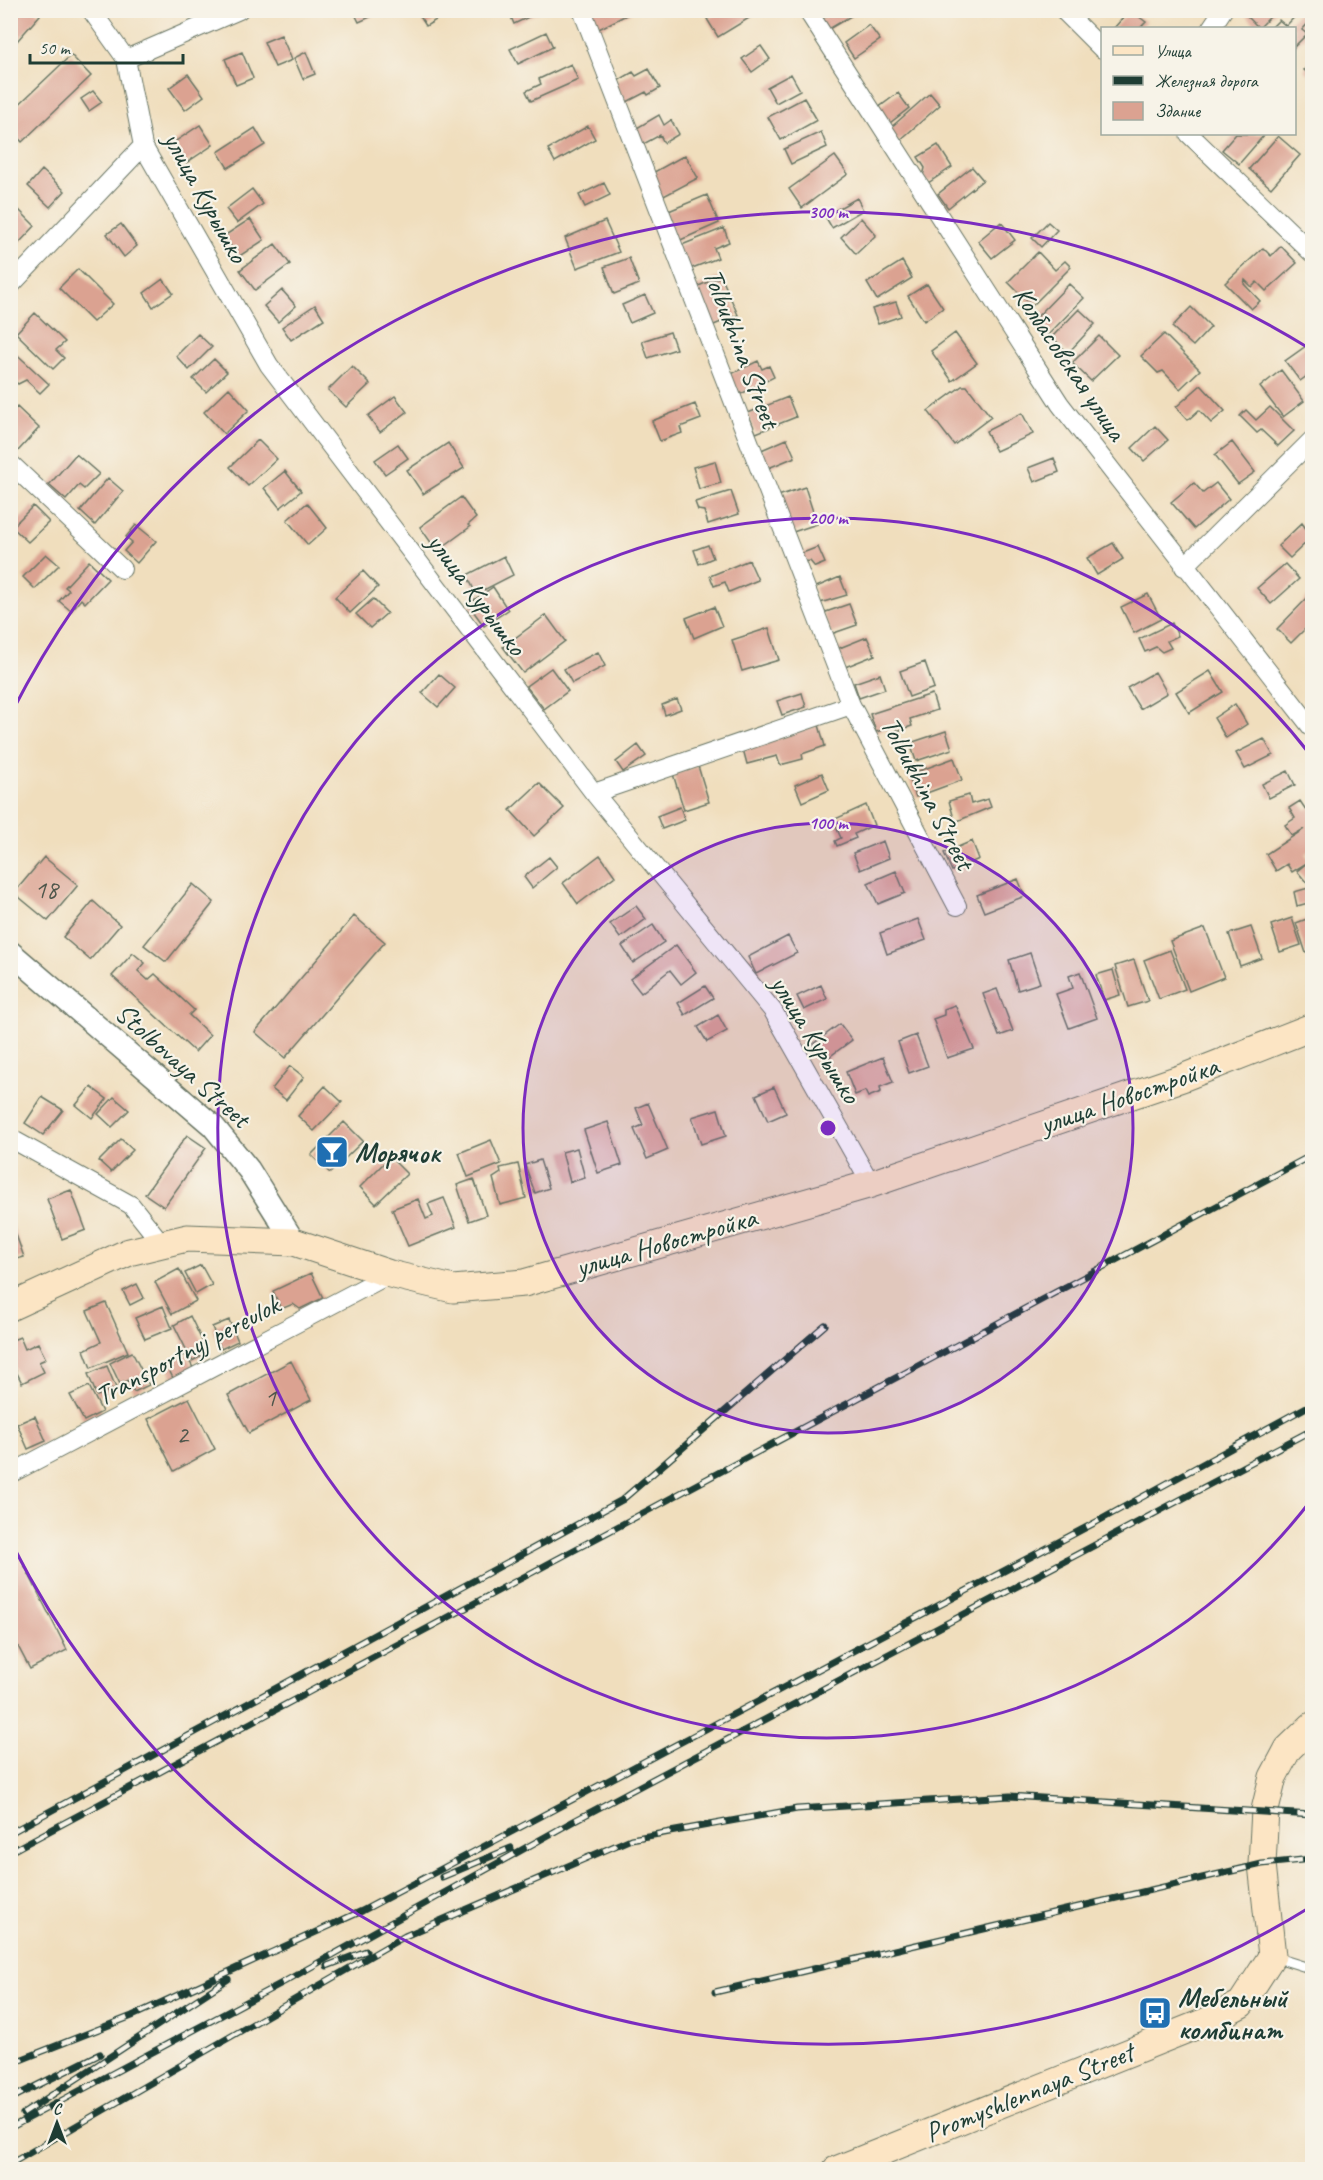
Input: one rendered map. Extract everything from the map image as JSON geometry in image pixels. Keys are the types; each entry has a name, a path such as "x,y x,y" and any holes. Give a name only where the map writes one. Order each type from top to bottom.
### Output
{"main road":[{"name":"улица Новостройка","path":"10,1307 129,1252 187,1238 294,1242 390,1274 453,1289 524,1283 871,1184 1182,1077 1312,1027"},
{"path":"1272,1956 1263,1864 1265,1810 1273,1777 1288,1749 1312,1726"},
{"name":"Promyshlennaya Street","path":"836,2169 1210,2020 1241,2004 1272,1956"}],"street":[{"name":"улица Курышко","path":"91,10 126,59 143,146 269,365 594,793 773,1011 871,1184"},
{"path":"126,59 238,10"},
{"name":"Tolbukhina Street","path":"582,10 851,705 957,906"},
{"name":"Колбасовская улица","path":"807,10 1060,404 1184,567 1312,728"},
{"path":"1212,27 1223,10"},
{"path":"1066,13 1101,48"},
{"path":"1190,135 1312,253"},
{"path":"10,286 143,146"},
{"path":"1184,567 1312,441"},
{"path":"10,463 122,569"},
{"name":"Tolbukhina Street","path":"594,793 851,705"},
{"name":"Stolbovaya Street","path":"10,952 213,1126 249,1170 294,1242"},
{"path":"10,1138 131,1205 162,1244"},
{"name":"Transportnyj pereulok","path":"10,1474 390,1274"}],"lane":[{"path":"1272,1956 1306,1967 1312,1964"}],"building":[{"path":"12,10 35,10 40,15 10,49"},
{"path":"353,10 375,10 377,14 359,22"},
{"path":"416,10 437,10 441,17 426,26"},
{"path":"508,10 543,10 514,24"},
{"path":"585,10 636,10 595,31"},
{"path":"722,10 751,10 754,15 718,37 707,19"},
{"path":"836,10 861,10 824,32 818,21"},
{"path":"1130,10 1146,22 1141,27 1115,27"},
{"path":"1241,10 1277,10 1260,27"},
{"path":"1301,10 1307,10 1312,19 1302,30 1307,34 1296,45 1296,27 1272,27 1279,20 1286,26"},
{"path":"869,25 880,40 854,58 844,43"},
{"path":"546,32 553,47 518,64 510,49"},
{"path":"281,35 292,60 275,67 264,42"},
{"path":"761,46 770,59 752,72 742,59"},
{"path":"242,52 253,78 236,85 225,59"},
{"path":"306,52 315,74 303,79 294,58"},
{"path":"71,55 91,76 22,142 10,129 10,113"},
{"path":"1312,61 1312,77 1304,70"},
{"path":"571,64 578,80 531,101 526,91 541,84 539,79"},
{"path":"649,69 660,88 648,95 646,92 625,103 614,83 633,72 636,76"},
{"path":"188,74 204,96 185,110 169,88"},
{"path":"791,74 800,90 776,103 767,87"},
{"path":"93,91 102,102 89,111 81,99"},
{"path":"898,93 909,108 886,126 874,111"},
{"path":"930,93 940,105 898,142 888,130"},
{"path":"804,98 817,120 781,140 768,117"},
{"path":"659,115 664,125 671,120 679,134 664,143 660,135 638,147 630,132"},
{"path":"200,125 213,145 186,163 173,143"},
{"path":"588,126 595,139 555,162 548,149"},
{"path":"255,128 265,145 228,168 218,152"},
{"path":"821,132 827,147 791,164 784,149"},
{"path":"1235,135 1264,135 1239,164 1222,150"},
{"path":"1278,136 1300,155 1271,188 1249,169"},
{"path":"938,145 952,167 928,183 923,176 925,168 918,157"},
{"path":"685,155 698,178 660,198 647,176"},
{"path":"835,156 848,174 802,208 789,189"},
{"path":"972,167 983,180 948,208 938,194"},
{"path":"42,170 65,191 50,207 28,186"},
{"path":"604,183 610,195 585,207 579,195"},
{"path":"252,189 263,204 237,223 226,209"},
{"path":"707,195 719,223 676,242 664,213"},
{"path":"857,198 863,210 832,228 825,216"},
{"path":"17,208 35,226 18,244 10,237 10,214"},
{"path":"861,218 876,235 856,254 841,237"},
{"path":"250,219 264,240 238,257 224,236"},
{"path":"605,221 619,252 577,268 565,238"},
{"path":"1001,222 1015,240 992,258 978,241"},
{"path":"1048,222 1057,230 1041,247 1032,238"},
{"path":"121,224 137,246 124,257 107,234"},
{"path":"724,228 729,242 714,248 718,258 687,270 677,247"},
{"path":"275,244 290,264 255,290 240,270"},
{"path":"1281,246 1297,263 1266,291 1257,282 1252,287 1245,280 1244,284 1260,301 1251,309 1225,283 1263,248 1271,256"},
{"path":"1038,252 1055,270 1065,261 1071,267 1032,306 1008,282"},
{"path":"629,258 639,284 614,294 604,267"},
{"path":"902,261 912,278 877,300 867,283"},
{"path":"78,269 113,304 93,322 59,288"},
{"path":"721,276 738,315 709,327 692,289"},
{"path":"163,279 173,293 153,307 144,293"},
{"path":"927,284 943,308 924,321 908,296"},
{"path":"1069,284 1084,298 1047,336 1033,321"},
{"path":"282,290 296,306 278,322 264,306"},
{"path":"645,295 653,313 630,323 622,305"},
{"path":"896,302 901,316 878,324 872,309"},
{"path":"315,305 324,319 291,340 282,327"},
{"path":"1191,307 1211,327 1193,346 1172,327"},
{"path":"1079,309 1095,324 1068,353 1052,337"},
{"path":"35,313 65,342 56,350 64,358 53,369 16,333"},
{"path":"670,332 676,349 648,358 642,341"},
{"path":"955,333 977,363 952,381 931,351"},
{"path":"198,334 212,347 189,370 176,356"},
{"path":"1164,334 1200,370 1180,389 1163,371 1158,373 1141,356"},
{"path":"1099,336 1118,355 1091,381 1072,363"},
{"path":"1306,346 1312,354 1312,383 1307,376 1300,381 1285,361"},
{"path":"10,348 49,384 40,393 26,380 18,384 10,377"},
{"path":"214,359 227,372 206,392 193,379"},
{"path":"758,361 762,369 769,366 774,377 739,395 729,375"},
{"path":"352,366 370,384 346,407 328,390"},
{"path":"1281,370 1304,401 1283,417 1260,387"},
{"path":"1201,385 1225,411 1211,423 1199,410 1188,420 1176,407"},
{"path":"962,386 967,386 991,417 954,445 928,411"},
{"path":"229,388 249,410 224,434 204,412"},
{"path":"395,396 407,412 380,432 368,416"},
{"path":"788,397 796,417 756,433 748,413"},
{"path":"695,404 701,419 680,427 682,433 660,441 652,421"},
{"path":"17,407 39,428 18,451 10,445 10,414"},
{"path":"1270,407 1294,431 1278,446 1261,430 1257,433 1240,416 1246,410 1256,420"},
{"path":"1022,413 1033,434 996,451 986,431"},
{"path":"1155,426 1168,440 1144,461 1132,448"},
{"path":"787,439 795,457 766,469 759,451"},
{"path":"258,440 277,459 248,486 230,467"},
{"path":"1232,442 1255,472 1238,484 1215,455"},
{"path":"448,443 464,468 423,494 407,470"},
{"path":"398,444 408,458 385,474 375,460"},
{"path":"76,454 99,474 84,489 79,485 66,500 49,485"},
{"path":"1054,458 1059,472 1034,482 1028,468"},
{"path":"715,461 721,483 699,489 693,467"},
{"path":"285,471 301,491 280,508 264,488"},
{"path":"108,478 123,491 95,525 80,511"},
{"path":"1194,483 1203,493 1216,483 1229,499 1194,529 1171,502"},
{"path":"805,487 817,524 787,534 778,496"},
{"path":"731,491 739,514 708,524 704,511 698,510 695,502"},
{"path":"461,497 476,518 468,525 470,527 437,551 420,527"},
{"path":"307,503 327,528 308,545 287,520"},
{"path":"33,506 49,522 28,542 12,527"},
{"path":"1302,523 1312,537 1290,558 1278,546"},
{"path":"136,525 156,541 137,563 124,551 132,542 126,537"},
{"path":"1113,543 1123,559 1097,575 1087,558"},
{"path":"708,545 713,558 699,564 694,550"},
{"path":"818,547 825,563 815,567 810,561 803,562 800,554"},
{"path":"46,554 59,565 35,589 23,577"},
{"path":"504,556 513,575 476,594 467,575"},
{"path":"749,560 758,580 729,592 725,582 714,586 710,576"},
{"path":"89,561 108,579 85,603 81,599 71,611 59,601 69,590 65,587"},
{"path":"1285,564 1299,579 1271,604 1257,588"},
{"path":"363,571 378,587 350,613 335,597"},
{"path":"840,577 847,595 820,603 814,588"},
{"path":"493,587 508,610 484,626 468,604"},
{"path":"1312,593 1312,622 1291,643 1277,629"},
{"path":"1148,594 1161,619 1134,633 1121,607"},
{"path":"373,599 387,613 370,628 356,614"},
{"path":"849,604 857,625 831,634 823,613"},
{"path":"714,607 722,626 694,638 686,618"},
{"path":"546,615 565,641 523,673 503,647"},
{"path":"1172,623 1178,636 1167,641 1171,648 1162,652 1156,647 1145,652 1139,639"},
{"path":"769,628 779,660 742,671 732,640"},
{"path":"867,637 875,655 845,667 837,649"},
{"path":"598,652 605,666 572,683 564,669"},
{"path":"925,662 934,688 909,697 900,671"},
{"path":"551,668 568,691 544,709 526,686"},
{"path":"1210,671 1223,692 1189,713 1176,692"},
{"path":"1155,672 1167,693 1140,709 1127,688"},
{"path":"439,674 455,688 438,707 422,693"},
{"path":"880,674 885,689 859,698 854,683"},
{"path":"802,693 806,707 782,715 777,701"},
{"path":"932,694 937,710 910,719 912,726 897,731 895,726 876,732 870,714"},
{"path":"677,699 681,709 665,715 662,705"},
{"path":"1235,704 1247,724 1226,738 1214,718"},
{"path":"819,725 825,746 802,754 803,759 780,765 777,756 747,764 743,749"},
{"path":"946,731 952,749 916,761 910,743"},
{"path":"1264,739 1273,755 1245,769 1236,753"},
{"path":"638,745 646,756 623,772 616,762"},
{"path":"954,758 962,780 916,797 908,775"},
{"path":"698,766 709,802 684,810 673,774"},
{"path":"1288,771 1295,785 1269,798 1262,784"},
{"path":"822,773 829,790 802,802 795,785"},
{"path":"539,783 564,808 534,836 510,810"},
{"path":"969,795 971,804 988,799 991,807 955,822 949,801"},
{"path":"1300,801 1306,810 1312,806 1310,824 1312,849 1305,854 1310,861 1292,872 1287,864 1276,871 1266,854 1304,829 1292,836 1285,825 1295,818 1289,808"},
{"path":"866,805 874,825 854,834 856,838 837,846 835,841 841,838 833,820"},
{"path":"680,807 685,820 662,829 657,816"},
{"path":"883,841 889,858 860,870 853,853"},
{"path":"972,841 979,859 952,871 944,853"},
{"path":"600,855 615,876 578,904 563,883"},
{"path":"44,857 78,885 48,921 14,893"},
{"path":"549,857 557,867 532,888 524,877"},
{"path":"1312,859 1312,880 1307,883 1297,871"},
{"path":"896,871 905,893 878,904 868,883"},
{"path":"1018,879 1025,896 984,912 977,895"},
{"path":"193,884 214,902 166,962 144,945"},
{"path":"1312,887 1312,902 1297,906 1294,892"},
{"path":"93,901 120,925 90,960 63,937"},
{"path":"636,906 646,919 620,938 610,924"},
{"path":"354,916 385,942 285,1058 255,1032"},
{"path":"1312,917 1312,951 1306,953 1296,923"},
{"path":"1292,918 1301,945 1280,952 1271,925"},
{"path":"918,919 926,940 887,954 880,933"},
{"path":"653,925 664,942 633,963 622,946"},
{"path":"1251,927 1262,958 1240,966 1229,934"},
{"path":"1205,928 1224,977 1189,991 1170,941"},
{"path":"788,936 797,953 756,974 748,957"},
{"path":"676,945 696,972 681,984 670,970 641,993 630,979"},
{"path":"1170,950 1185,989 1159,999 1144,960"},
{"path":"133,953 145,963 138,971 148,980 155,974 194,1010 189,1015 210,1035 195,1052 112,976"},
{"path":"1030,953 1040,983 1018,990 1009,960"},
{"path":"1134,960 1148,1001 1128,1007 1115,966"},
{"path":"1113,970 1120,995 1104,1000 1096,975"},
{"path":"1080,972 1097,1018 1069,1028 1056,994 1073,988 1069,976"},
{"path":"821,985 827,999 804,1010 797,996"},
{"path":"705,986 713,998 685,1015 678,1003"},
{"path":"997,989 1013,1031 999,1036 983,994"},
{"path":"955,1005 974,1049 947,1058 933,1019 944,1015 944,1009"},
{"path":"718,1015 727,1031 707,1042 698,1027"},
{"path":"840,1024 852,1040 825,1060 813,1044"},
{"path":"916,1035 928,1066 909,1073 898,1042"},
{"path":"883,1057 893,1082 880,1087 881,1092 868,1097 865,1091 855,1095 846,1072"},
{"path":"290,1066 304,1077 286,1100 272,1089"},
{"path":"325,1086 342,1102 314,1131 298,1116"},
{"path":"91,1087 107,1099 92,1118 76,1105"},
{"path":"774,1087 786,1113 768,1121 756,1095"},
{"path":"42,1097 63,1110 43,1135 25,1123"},
{"path":"114,1097 129,1110 112,1127 98,1114"},
{"path":"648,1103 668,1150 647,1159 634,1129 643,1125 636,1108"},
{"path":"718,1109 726,1136 701,1144 692,1117"},
{"path":"344,1122 363,1141 330,1173 311,1155"},
{"path":"608,1122 622,1165 598,1173 584,1130"},
{"path":"187,1135 206,1148 164,1207 145,1194"},
{"path":"121,1139 133,1150 111,1172 99,1161"},
{"path":"491,1140 501,1164 468,1177 459,1153"},
{"path":"577,1148 585,1178 570,1182 562,1152"},
{"path":"390,1157 407,1174 376,1204 360,1187"},
{"path":"540,1160 549,1188 535,1193 525,1165"},
{"path":"518,1164 526,1198 500,1205 493,1178 501,1173 500,1168"},
{"path":"474,1179 486,1215 469,1221 457,1185"},
{"path":"71,1190 86,1230 62,1239 47,1199"},
{"path":"444,1198 456,1227 408,1246 392,1209 418,1199 426,1219 433,1216 428,1204"},
{"path":"10,1218 24,1257 10,1261"},
{"path":"201,1265 212,1285 196,1294 185,1273"},
{"path":"179,1269 196,1301 172,1314 155,1282"},
{"path":"311,1273 323,1298 300,1309 293,1304 281,1309 273,1291"},
{"path":"137,1284 144,1298 130,1305 123,1291"},
{"path":"106,1303 128,1352 91,1368 84,1350 101,1342 87,1311"},
{"path":"163,1306 172,1328 145,1339 135,1318"},
{"path":"190,1316 208,1353 192,1361 174,1325"},
{"path":"229,1320 238,1341 221,1349 212,1327"},
{"path":"20,1337 25,1349 38,1343 46,1359 39,1362 44,1372 22,1383 10,1359 10,1341"},
{"path":"132,1352 149,1385 134,1392 128,1380 120,1384 110,1363"},
{"path":"186,1354 194,1370 174,1380 166,1364"},
{"path":"291,1361 311,1400 249,1433 228,1395"},
{"path":"107,1366 116,1388 97,1396 88,1374"},
{"path":"89,1386 102,1412 84,1421 70,1395"},
{"path":"189,1398 215,1449 174,1471 148,1419"},
{"path":"35,1416 46,1441 28,1449 17,1424"},
{"path":"10,1537 67,1650 30,1669 10,1631"}],"railway":[{"path":"10,1852 1312,1155"},
{"path":"10,1833 622,1500 825,1325"},
{"path":"10,2064 132,2016 362,1911 1102,1519 1312,1404"},
{"path":"10,2128 282,1983 572,1822 1312,1430"},
{"path":"10,2164 405,1936 631,1839 797,1809 1010,1796 1312,1815"},
{"path":"442,1877 511,1848"},
{"path":"715,1992 1262,1864 1312,1859"},
{"path":"327,1966 366,1951"},
{"path":"23,2114 228,1979"},
{"path":"10,2099 100,2054"}],"place":[{"name":"Морячок","path":"332,1152"},
{"name":"Мебельный комбинат","path":"1155,2013"}]}
